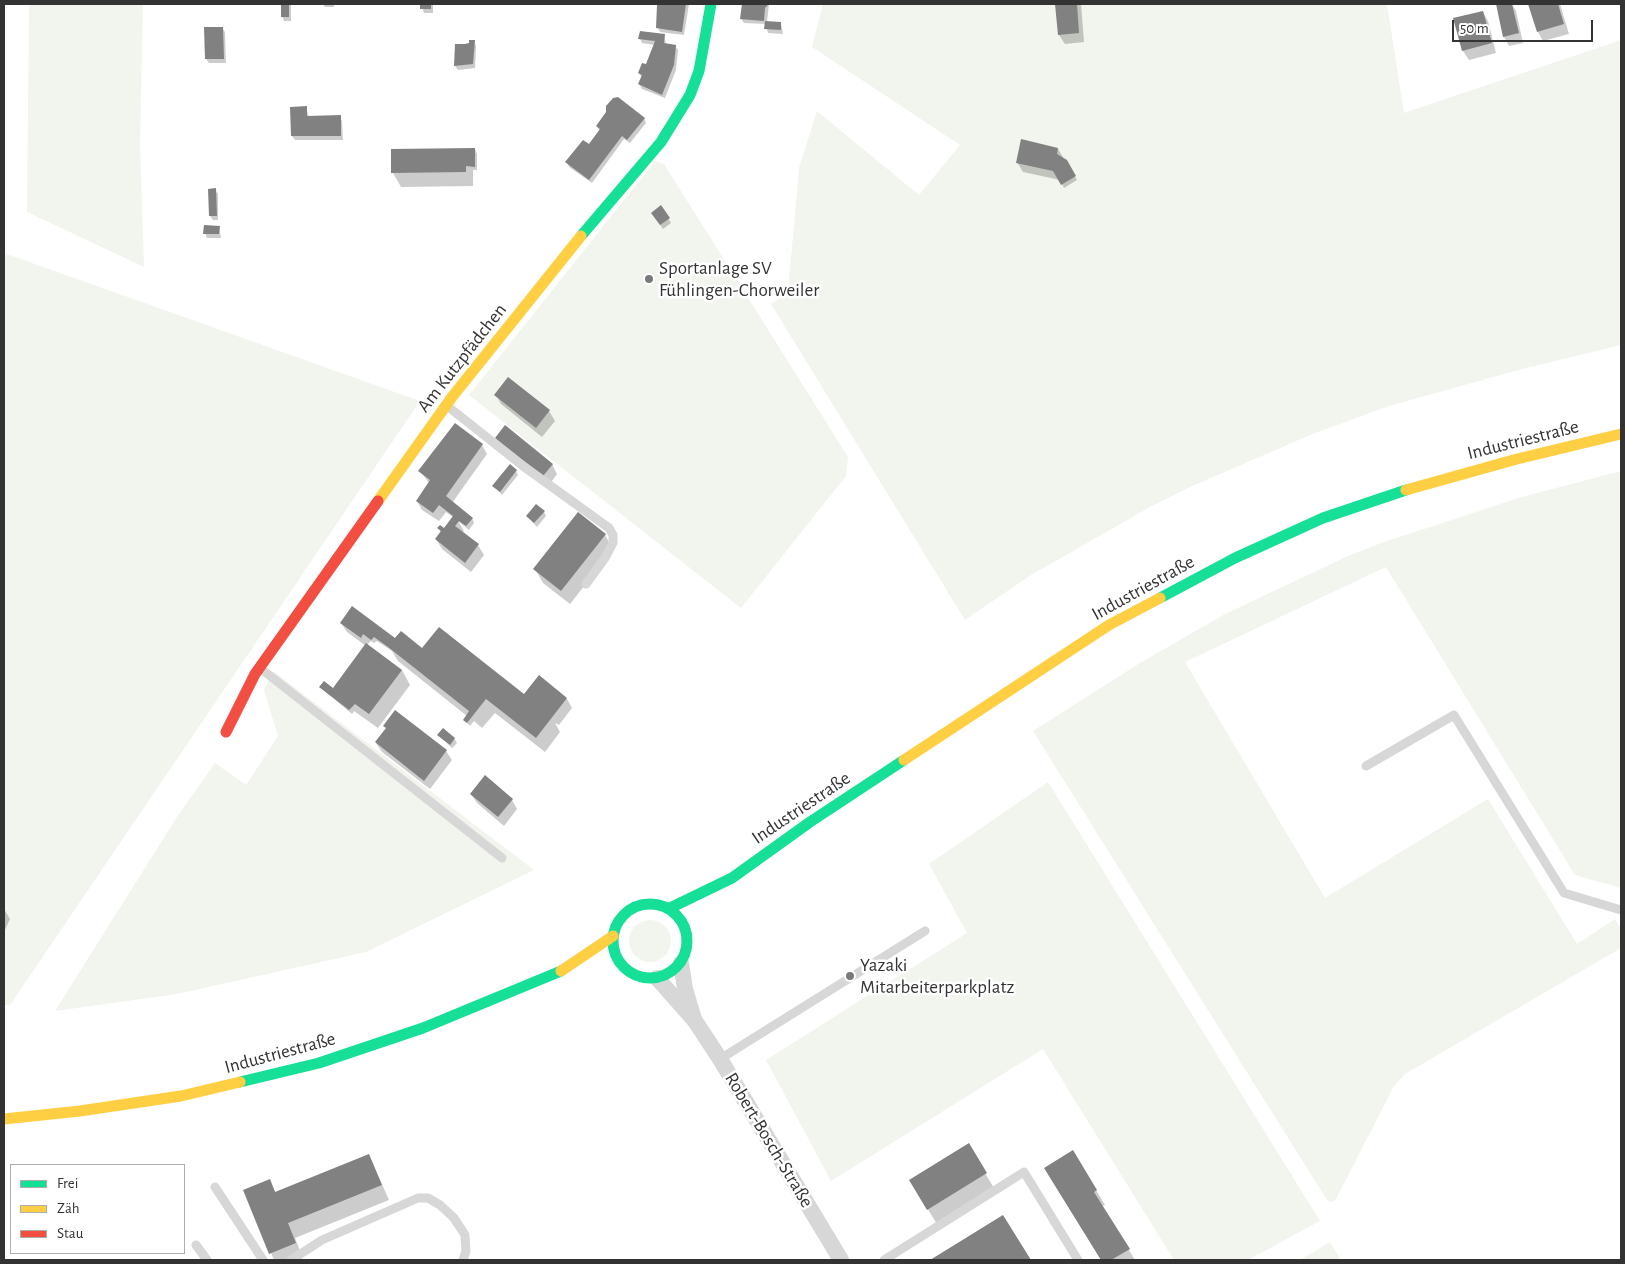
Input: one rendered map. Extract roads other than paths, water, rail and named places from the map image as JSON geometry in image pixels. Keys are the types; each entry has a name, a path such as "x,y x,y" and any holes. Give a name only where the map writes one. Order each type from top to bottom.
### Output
{"main road":[{"name":"Am Kutzpfädchen","path":"226,732 259,668 446,405 590,224 661,142 690,95 699,71 710,4"},
{"name":"Industriestraße","path":"670,908 732,878 810,822 1109,625 1235,558 1323,518 1406,490 1517,458 1621,434"},
{"name":"Industriestraße","path":"715,898 732,878"},
{"path":"656,903 670,908 681,918 687,932 687,948 681,963 671,973 657,978 643,978 615,965 613,936 617,922 627,911 634,907 641,904 656,903"},
{"path":"687,932 698,919"},
{"name":"Industriestraße","path":"4,1119 80,1111 181,1096 319,1063 423,1028 554,975 613,936"},
{"name":"Industriestraße","path":"554,975 582,970"}],"street":[{"name":"Robert-Bosch-Straße","path":"681,963 685,989 695,1021"},
{"name":"Robert-Bosch-Straße","path":"657,978 695,1021 720,1058 841,1260"}],"lane":[{"path":"446,405 522,466 609,528 613,535 613,543 605,558 586,584"},
{"path":"259,668 502,858"},
{"path":"1366,766 1454,716 1564,893 1621,910"},
{"path":"720,1058 925,931"},
{"path":"884,1260 1024,1172 1078,1260"},
{"path":"215,1188 263,1260"},
{"path":"291,1260 322,1240 418,1198 428,1198 440,1204 454,1218 465,1236 466,1251 463,1260"},
{"path":"196,1245 207,1260"}],"place":[{"name":"Sportanlage SV Fühlingen-Chorweiler","path":"649,279"},
{"name":"Yazaki Mitarbeiterparkplatz","path":"850,976"}]}
